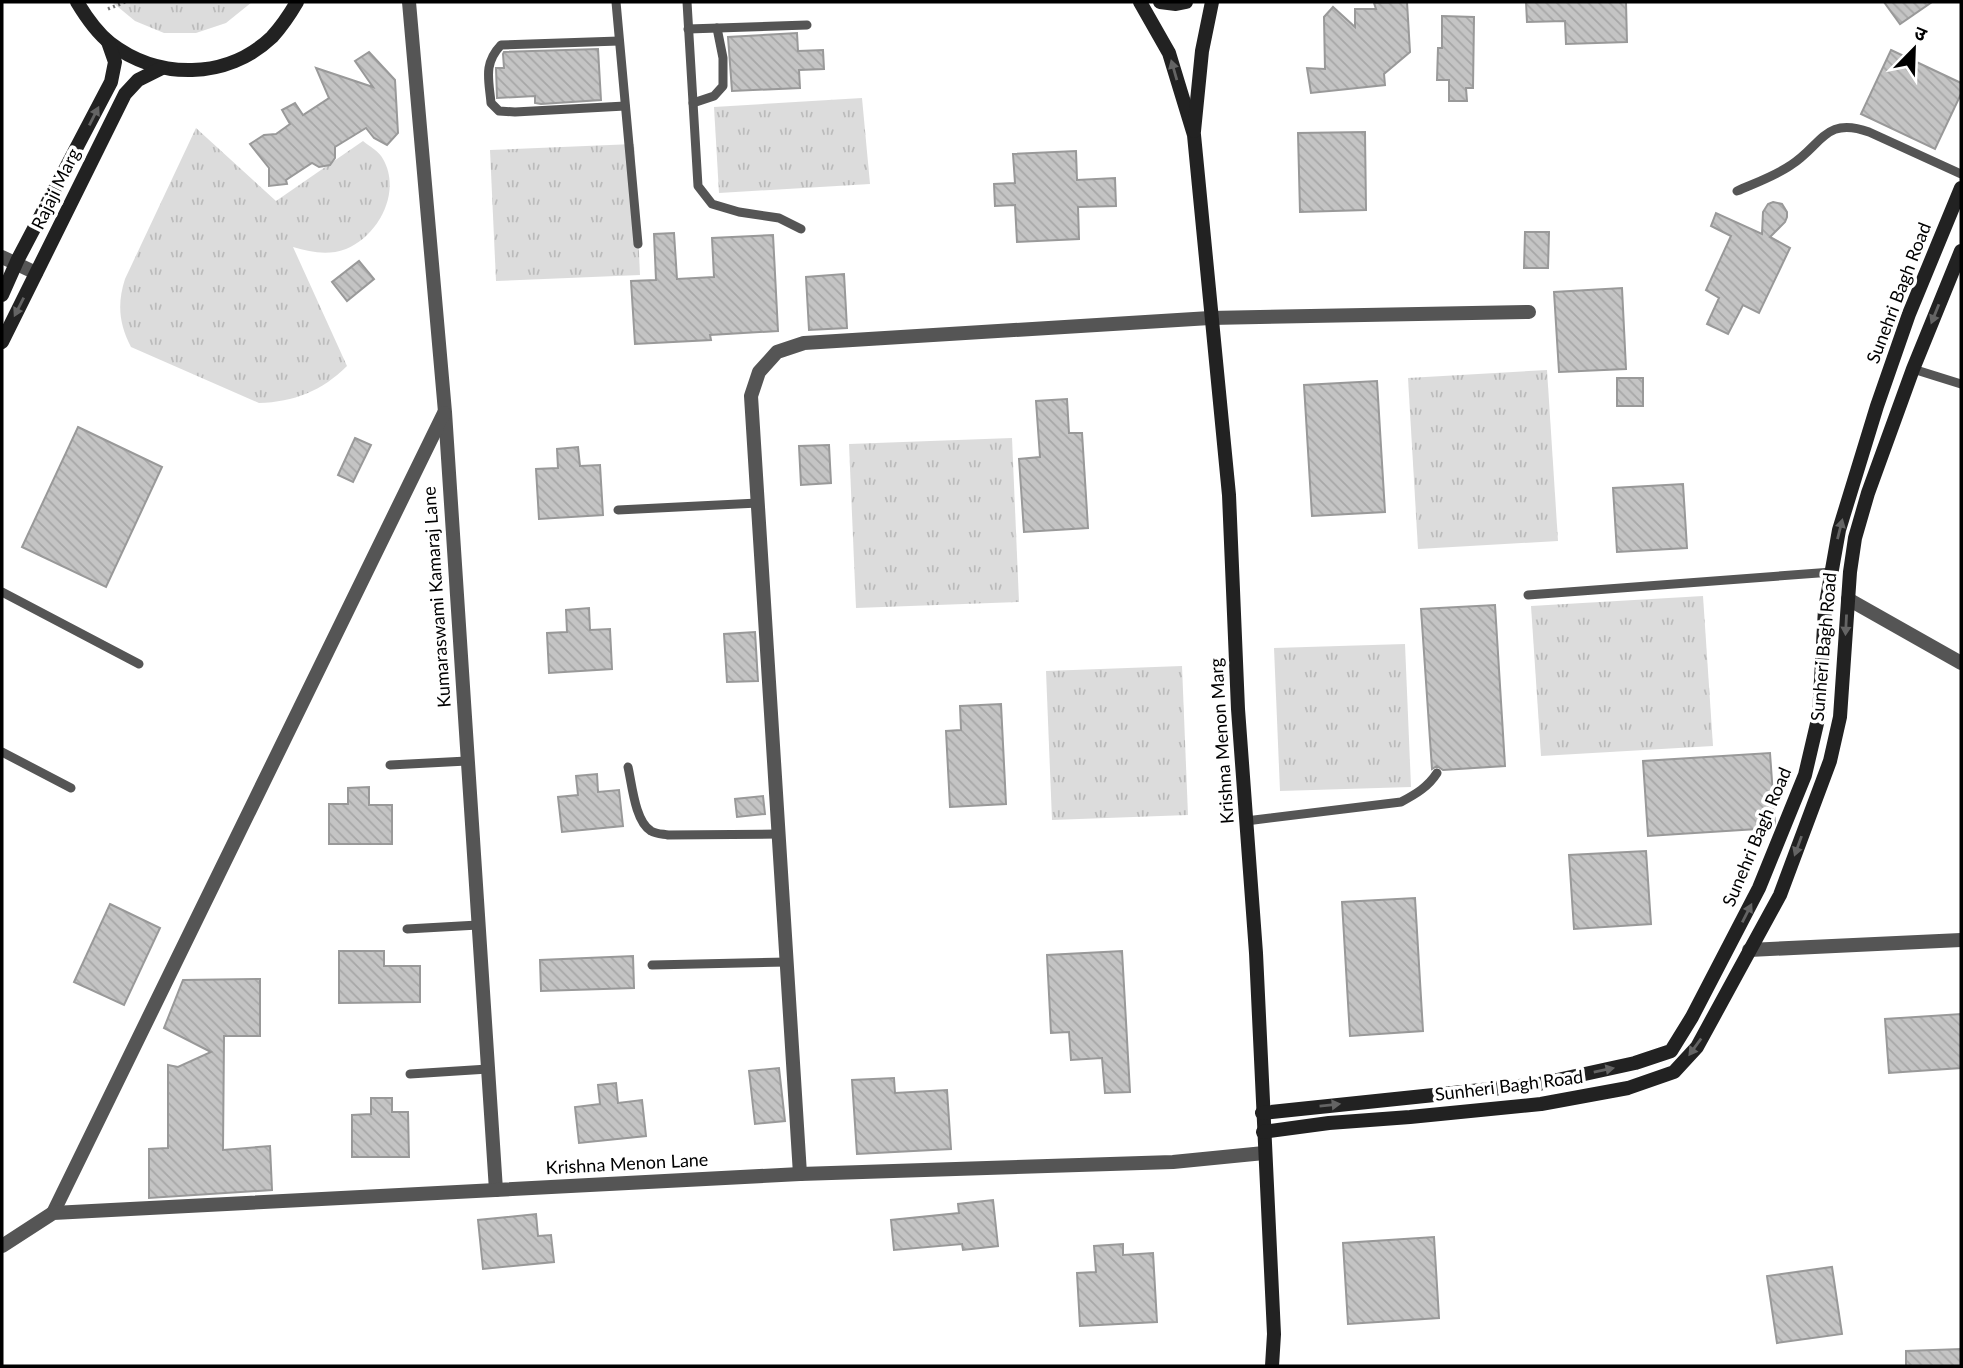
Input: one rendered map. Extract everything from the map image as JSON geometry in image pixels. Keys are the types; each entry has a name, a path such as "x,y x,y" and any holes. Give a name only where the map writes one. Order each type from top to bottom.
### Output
{"street":[{"path":"77,2 91,24 108,42 129,56 149,65 193,71 236,61 255,50 272,36 297,2"},
{"name":"Kumaraswami Kamaraj Lane","path":"409,2 445,412 496,1191"},
{"name":"Krishna Menon Marg","path":"1140,2 1170,53 1194,135"},
{"path":"1160,2 1186,2"},
{"name":"Krishna Menon Marg","path":"1212,2 1202,51 1194,135 1229,495 1238,709 1256,953 1272,1366"},
{"name":"Rajaji Marg","path":"2,295 111,82 116,62 108,42"},
{"name":"Rajaji Marg","path":"2,342 125,94 138,80 162,68"},
{"name":"Sunehri Bagh Road","path":"1262,1113 1539,1084 1635,1063 1671,1051 1692,1017 1759,888 1805,775 1819,715 1825,609 1839,530 1909,314 1961,188"},
{"name":"Sunheri Bagh Road","path":"1263,1132 1329,1123 1541,1104 1628,1088 1674,1072 1697,1047 1780,895 1830,761 1840,717 1847,598 1856,538 1868,493 1913,369 1961,251"},
{"path":"2,257 36,272"},
{"path":"800,1174 751,396 759,372 777,352 804,343 1210,318 1529,312"},
{"path":"2,1246 53,1213 445,412"},
{"path":"1847,598 1961,663"},
{"path":"1749,950 1961,940"},
{"name":"Krishna Menon Lane","path":"53,1213 800,1174 1173,1162 1264,1153"},
{"name":"Krishna Menon Marg","path":"1273,1344 1283,1366"}],"lane":[{"path":"616,2 638,244"},
{"path":"687,2 698,186 712,204 739,212 779,218 801,229"},
{"path":"688,29 807,25"},
{"path":"693,103 714,96 723,86 723,58 717,28"},
{"path":"619,41 501,45 488,66 491,103 499,111 515,112 625,106"},
{"path":"1737,191 1791,165 1824,135 1844,126 1869,132 1961,174"},
{"path":"1913,369 1961,384"},
{"path":"618,510 758,503"},
{"path":"1528,595 1832,572"},
{"path":"2,592 139,664"},
{"path":"2,752 71,788"},
{"path":"390,765 467,761"},
{"path":"628,767 639,813 644,825 653,832 668,835 778,834"},
{"path":"1246,821 1401,802 1430,784 1437,774"},
{"path":"407,929 478,925"},
{"path":"652,965 787,962"},
{"path":"411,1074 488,1069"}],"path":[{"path":"108,9 125,2"}],"green space":[{"path":"112,2 252,2 226,23 196,33 164,33 135,21"},
{"path":"862,98 870,184 719,193 714,107"},
{"path":"196,128 276,201 363,141 383,159 390,185 388,199 384,212 368,234 346,249 332,252 313,252 293,247 347,366 328,382 307,393 284,400 259,403 131,347 127,338 120,305 125,279"},
{"path":"634,144 640,275 496,281 490,150"},
{"path":"1547,370 1558,541 1418,549 1408,378"},
{"path":"1012,438 1019,602 856,608 849,444"},
{"path":"1703,596 1713,746 1541,756 1531,606"},
{"path":"1405,644 1411,787 1280,791 1274,648"},
{"path":"1182,666 1188,815 1052,820 1046,671"}],"building":[{"path":"1407,2 1410,52 1384,74 1385,85 1311,93 1307,68 1325,69 1324,17 1333,7 1355,27 1355,9 1376,9 1374,3"},
{"path":"1526,2 1626,2 1627,42 1566,44 1565,21 1527,22"},
{"path":"1884,2 1932,2 1900,24"},
{"path":"1442,16 1474,17 1473,88 1466,88 1467,101 1449,101 1449,80 1437,80 1438,48 1442,48"},
{"path":"797,33 798,51 823,50 824,69 799,70 800,88 732,91 728,37"},
{"path":"598,49 601,100 541,104 535,103 535,96 497,98 496,68 504,68 504,52"},
{"path":"1891,50 1961,83 1961,94 1935,149 1861,114"},
{"path":"369,52 395,80 398,133 387,145 374,138 366,128 335,147 335,158 330,165 319,167 312,163 286,180 287,184 269,186 269,168 250,144 264,135 276,134 290,124 282,110 295,103 303,115 329,98 316,68 373,87 355,61"},
{"path":"1365,132 1366,210 1300,212 1298,133"},
{"path":"1076,151 1077,180 1115,178 1116,206 1078,207 1079,239 1017,242 1015,205 995,206 994,184 1015,183 1013,154"},
{"path":"1768,204 1782,204 1787,217 1770,237 1790,248 1759,313 1743,305 1728,334 1707,324 1719,298 1706,290 1731,236 1711,226 1716,213 1762,234 1763,212"},
{"path":"1525,232 1549,232 1548,268 1524,268"},
{"path":"674,233 677,279 714,277 712,238 773,235 778,331 710,335 711,340 635,344 631,281 656,280 654,234"},
{"path":"359,261 374,279 347,301 332,282"},
{"path":"844,274 847,328 809,330 806,277"},
{"path":"1622,288 1626,369 1559,372 1554,292"},
{"path":"1617,378 1643,378 1643,406 1617,406"},
{"path":"1377,381 1385,512 1312,516 1304,385"},
{"path":"1067,399 1069,433 1082,433 1088,528 1024,532 1019,459 1040,457 1036,401"},
{"path":"78,427 162,467 106,587 22,547"},
{"path":"355,438 371,445 353,482 338,475"},
{"path":"829,445 831,483 801,485 799,446"},
{"path":"578,447 580,466 600,465 603,515 539,519 536,469 558,468 557,449"},
{"path":"1683,484 1687,548 1617,552 1613,488"},
{"path":"1495,605 1505,766 1443,770 1437,766 1432,769 1421,609"},
{"path":"589,608 590,630 610,629 612,669 549,673 547,633 567,632 566,610"},
{"path":"755,632 758,681 727,682 724,634"},
{"path":"1001,704 1006,804 950,807 946,731 961,730 960,706"},
{"path":"1770,753 1775,823 1773,828 1648,836 1643,761"},
{"path":"597,774 598,792 619,790 623,826 562,832 558,797 578,795 576,776"},
{"path":"369,787 369,805 392,805 392,844 329,844 329,804 348,804 348,788"},
{"path":"763,796 765,814 737,817 735,799"},
{"path":"1646,851 1651,924 1574,929 1569,855"},
{"path":"1415,898 1423,1031 1350,1036 1342,902"},
{"path":"110,904 160,928 124,1005 74,982"},
{"path":"339,951 384,951 384,966 420,966 420,1002 339,1003"},
{"path":"1122,951 1130,1092 1105,1093 1102,1058 1071,1060 1069,1032 1051,1033 1047,955"},
{"path":"633,956 634,988 541,991 540,960"},
{"path":"260,979 260,1036 224,1036 223,1150 270,1146 272,1190 149,1198 149,1149 168,1148 168,1065 178,1067 211,1052 164,1028 183,980"},
{"path":"1961,1014 1961,1068 1889,1073 1885,1019"},
{"path":"779,1068 785,1121 755,1124 749,1071"},
{"path":"894,1078 895,1093 947,1090 951,1149 857,1154 852,1080"},
{"path":"616,1083 618,1103 642,1100 646,1136 579,1143 575,1107 600,1104 598,1085"},
{"path":"371,1098 392,1098 392,1112 408,1112 409,1157 352,1157 352,1115 371,1114"},
{"path":"993,1200 998,1246 963,1250 962,1244 894,1250 891,1220 959,1213 958,1204"},
{"path":"536,1214 538,1236 551,1235 554,1262 483,1269 478,1220"},
{"path":"1434,1237 1439,1318 1348,1324 1343,1243"},
{"path":"1123,1244 1123,1255 1153,1253 1157,1322 1080,1326 1077,1273 1096,1272 1094,1246"},
{"path":"1832,1267 1842,1334 1777,1343 1767,1276"},
{"path":"1961,1349 1961,1366 1906,1366 1906,1351"}]}
